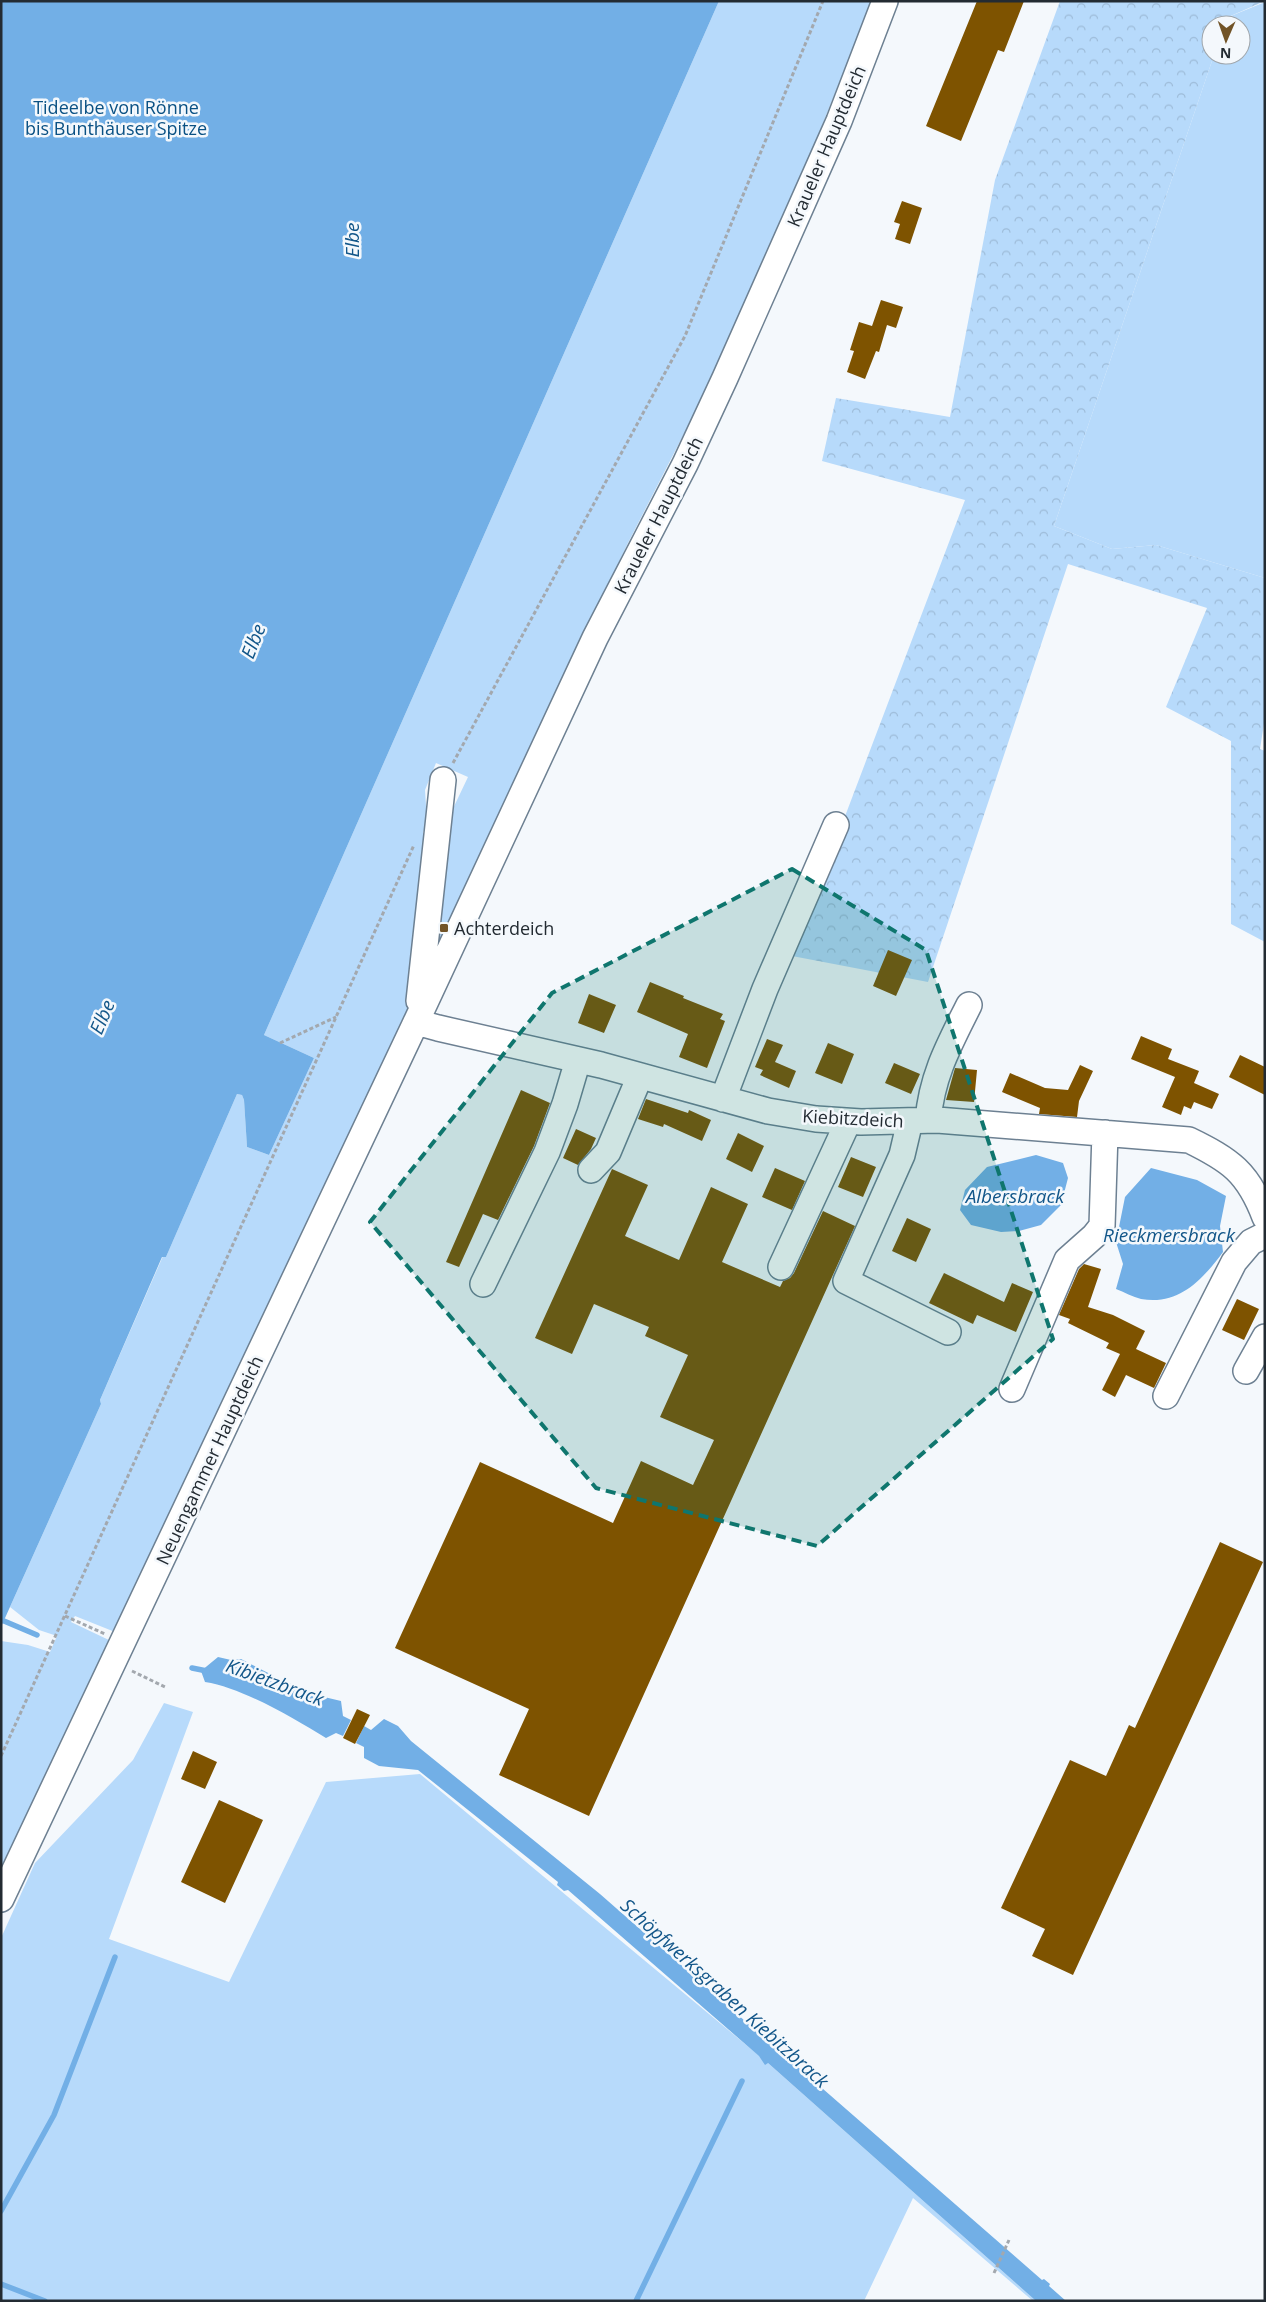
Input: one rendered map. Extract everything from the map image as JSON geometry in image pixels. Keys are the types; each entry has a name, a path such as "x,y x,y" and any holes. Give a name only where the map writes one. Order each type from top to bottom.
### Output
{"street":[{"name":"Kraueler Hauptdeich","path":"417,1021 595,638 685,464 725,378 839,121 885,1"},
{"path":"417,1021 444,780"},
{"path":"723,1099 765,989 836,825"},
{"path":"948,1332 846,1281 931,1094 936,1075 969,1005"},
{"name":"Kiebitzdeich","path":"417,1021 578,1060 768,1111 848,1122 919,1121 1189,1140 1223,1156 1245,1178 1265,1217"},
{"name":"Neuengammer Hauptdeich","path":"1,1899 417,1021"},
{"path":"483,1284 546,1152 565,1104 578,1060"},
{"path":"591,1170 608,1152 640,1076"},
{"path":"781,1267 848,1122"},
{"path":"1012,1389 1067,1260 1094,1236 1102,1226 1105,1133"},
{"path":"1166,1396 1234,1262 1251,1242 1265,1235"},
{"path":"1246,1371 1265,1337"}],"path":[{"path":"280,1042 336,1017"},
{"path":"65,1616 165,1687"},
{"path":"994,2273 1010,2240"}],"highlighted area":[{"path":"792,869 926,950 1053,1339 817,1546 596,1488 370,1222 552,993"}],"green space":[{"path":"719,1 872,1 799,183 713,377 628,543 426,970 448,819 468,777 436,763 425,790 427,821 423,833 427,835 409,1006 115,1632 75,1616 71,1622 111,1641 1,1877 1,1641 28,1645 50,1652 57,1636 39,1630 10,1607 101,1404 100,1400 163,1256 166,1257 237,1094 242,1095 244,1100 247,1147 269,1155 314,1058 264,1035"},
{"path":"1060,1 1265,1 1233,15 1201,15 1201,65 1211,65 1054,526 1112,549 1156,545 1265,578 1265,717 1260,749 1265,751 1265,942 1231,924 1231,741 1166,707 1207,608 1068,564 928,982 792,956 965,500 822,461 836,398 950,417 995,180"},
{"path":"1265,2 1265,578 1156,545 1112,549 1054,526 1211,65 1251,65 1251,15 1233,15"},
{"path":"164,1703 193,1712 109,1939 229,1982 326,1782 420,1774 768,2063 1036,2301 1033,2301 913,2198 864,2301 1,2301 1,1938 35,1863 133,1760"}],"water":[{"name":"Elbe","path":"1,1 719,1 264,1035 314,1058 269,1155 247,1147 244,1100 242,1095 237,1094 166,1257 162,1257 100,1400 101,1404 1,1627"},
{"name":"Albersbrack","path":"1036,1155 1063,1163 1068,1178 1061,1205 1041,1225 1019,1231 1001,1232 971,1225 960,1210 965,1190 987,1167"},
{"name":"Rieckmersbrack","path":"1151,1168 1197,1180 1226,1196 1220,1226 1223,1252 1207,1272 1189,1288 1167,1298 1155,1300 1141,1299 1116,1289 1123,1264 1116,1242 1125,1197"},
{"path":"218,1657 231,1660 241,1659 278,1678 320,1696 341,1701 343,1716 351,1720 343,1736 336,1733 326,1738 251,1697 220,1685 205,1682 201,1671"},
{"path":"384,1719 398,1726 411,1741 600,1894 753,2028 757,2026 763,2030 761,2035 1042,2280 1044,2279 1050,2284 1049,2286 1066,2301 1036,2301 768,2063 765,2065 759,2056 568,1890 564,1891 557,1885 558,1882 418,1770 379,1766 364,1758 364,1747 356,1743 364,1726 371,1730"}],"building":[{"path":"977,1 1024,1 1004,52 998,50 961,141 926,126"},
{"path":"902,201 922,208 910,244 895,239 900,224 894,222"},
{"path":"881,300 903,307 896,328 887,325 879,352 876,351 865,379 847,372 854,351 850,350 859,322 872,326"},
{"path":"888,950 912,960 896,996 873,986"},
{"path":"650,982 723,1014 720,1019 725,1021 707,1068 679,1057 688,1034 637,1012"},
{"path":"589,994 616,1005 604,1033 578,1023"},
{"path":"1141,1036 1172,1049 1168,1059 1199,1071 1194,1083 1219,1094 1212,1109 1194,1102 1191,1109 1184,1106 1181,1115 1162,1107 1175,1077 1131,1059"},
{"path":"767,1039 783,1045 775,1062 796,1071 789,1088 760,1075 763,1070 755,1067"},
{"path":"828,1043 854,1054 842,1084 815,1073"},
{"path":"1240,1055 1265,1067 1265,1095 1229,1077"},
{"path":"894,1063 920,1074 911,1094 885,1083"},
{"path":"1080,1065 1093,1071 1079,1101 1077,1117 1039,1114 1040,1108 1002,1092 1010,1073 1045,1088 1068,1090"},
{"path":"955,1068 977,1070 974,1102 946,1100"},
{"path":"521,1090 550,1103 534,1146 498,1220 483,1214 459,1267 446,1262"},
{"path":"646,1099 688,1113 689,1110 711,1120 702,1141 664,1124 663,1127 638,1119"},
{"path":"576,1129 596,1138 591,1149 578,1165 563,1158"},
{"path":"738,1133 764,1146 752,1172 726,1159"},
{"path":"851,1157 876,1167 863,1197 838,1187"},
{"path":"775,1168 805,1181 792,1210 762,1197"},
{"path":"612,1169 648,1185 625,1236 679,1260 711,1187 748,1204 722,1262 780,1287 783,1281 790,1278 794,1273 823,1211 855,1226 589,1816 499,1775 529,1709 395,1648 480,1462 613,1523 641,1461 693,1485 714,1440 660,1417 688,1355 645,1336 649,1327 594,1304 572,1354 535,1338"},
{"path":"907,1218 931,1229 916,1262 892,1251"},
{"path":"1084,1264 1101,1269 1088,1307 1113,1315 1145,1331 1136,1349 1166,1363 1154,1388 1126,1375 1115,1397 1102,1390 1120,1354 1106,1348 1109,1343 1068,1323 1070,1319 1059,1315 1079,1269"},
{"path":"944,1273 1004,1302 1012,1283 1033,1292 1016,1332 977,1315 973,1324 929,1303"},
{"path":"1237,1299 1259,1309 1244,1340 1222,1330"},
{"path":"1220,1542 1263,1562 1073,1975 1032,1956 1045,1929 1001,1908 1070,1760 1106,1776 1129,1725 1135,1728"},
{"path":"357,1709 370,1715 355,1744 343,1738"},
{"path":"193,1751 217,1762 205,1789 181,1779"},
{"path":"219,1800 263,1820 225,1903 181,1882"}],"waterway":[{"path":"4,1621 37,1635"},
{"name":"Kibietzbrack","path":"192,1668 207,1671"},
{"path":"1,2211 54,2115 115,1957"},
{"path":"636,2301 742,2081"},
{"path":"1,2284 45,2301"}],"place":[{"name":"Achterdeich","path":"444,928"}],"park label":[{"name":"Tideelbe von Rönne bis Bunthäuser Spitze","path":"116,117"}],"water label":[{"name":"Schöpfwerksgraben Kiebitzbrack","path":"725,1993"}]}
